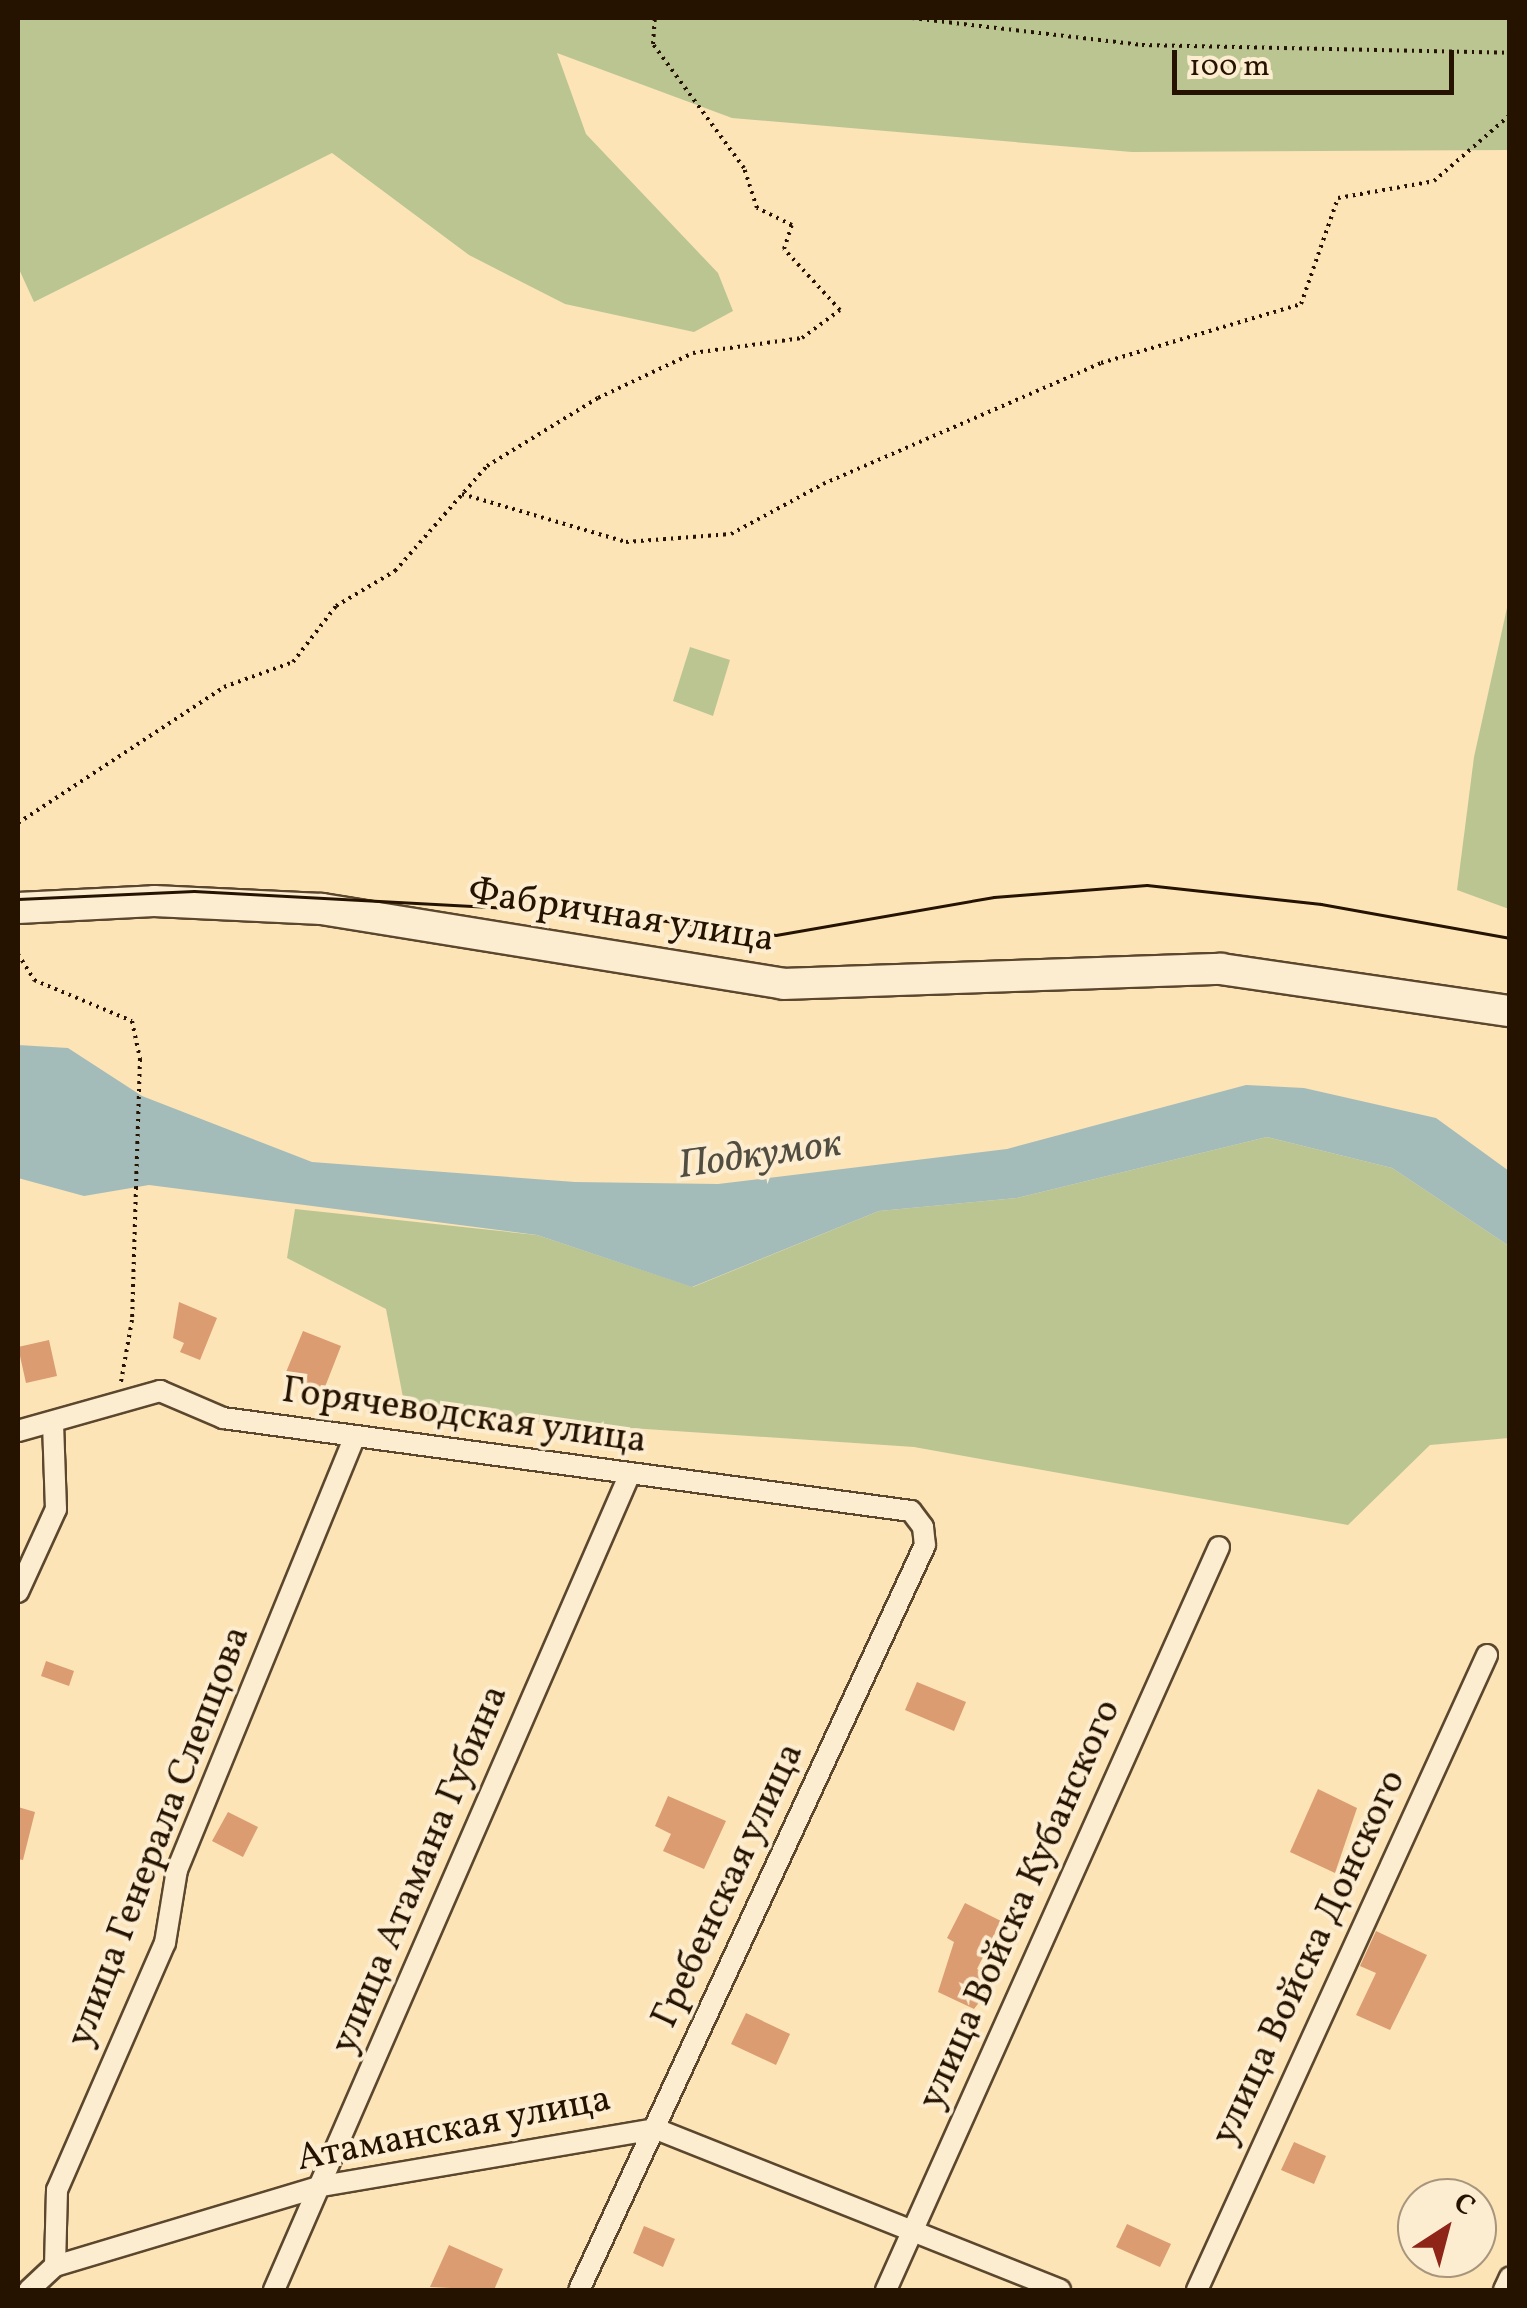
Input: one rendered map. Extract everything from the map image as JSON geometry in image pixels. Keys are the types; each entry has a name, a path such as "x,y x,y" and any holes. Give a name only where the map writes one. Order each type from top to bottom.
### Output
{"main road":[{"name":"Фабричная улица","path":"18,908 154,901 322,909 782,984 1221,968 1510,1011"}],"street":[{"name":"Горячеводская улица","path":"18,1432 53,1424 118,1398 160,1391 224,1418 629,1476 912,1511"},
{"path":"18,1592 56,1510 53,1424"},
{"name":"улица Генерала Слепцова","path":"55,2266 57,2190 165,1943 177,1870 356,1437"},
{"name":"улица Атамана Губина","path":"274,2290 629,1476"},
{"name":"Гребенская улица","path":"580,2290 924,1544 912,1511"},
{"name":"улица Войска Кубанского","path":"886,2290 1219,1547"},
{"name":"улица Войска Донского","path":"1197,2290 1486,1656"},
{"name":"Атаманская улица","path":"29,2290 55,2266 322,2186 513,2148 656,2129 916,2228 1060,2290"},
{"path":"1504,2290 1510,2278"}],"path":[{"path":"18,823 224,687 292,662 336,606 395,571 486,466 598,398 693,353 802,338 840,310 784,249 792,226 756,208 744,168 654,44 655,18"},
{"path":"912,18 1142,45 1510,53"},
{"path":"462,494 626,542 731,534 823,484 1102,362 1301,304 1338,198 1434,181 1510,115"},
{"path":"18,954 34,980 132,1020 140,1059 132,1300 118,1398"}],"green space":[{"path":"18,18 1509,18 1509,150 1132,152 732,118 557,53 586,134 718,273 733,311 694,332 565,304 469,255 332,153 34,302 18,267"},
{"path":"1509,599 1509,909 1457,890 1474,757"},
{"path":"690,647 730,660 713,716 673,701"},
{"path":"1267,1137 1392,1168 1509,1246 1509,1438 1430,1445 1348,1525 914,1447 406,1413 386,1309 287,1258 295,1209 537,1235 693,1287 879,1211 1017,1198"}],"water":[{"name":"Подкумок","path":"18,1045 68,1048 142,1096 312,1162 575,1182 718,1184 1007,1149 1246,1085 1304,1088 1436,1118 1509,1171 1509,1246 1392,1168 1267,1137 1017,1198 879,1211 692,1287 537,1235 149,1185 84,1196 18,1178"}],"building":[{"path":"179,1302 217,1318 200,1360 180,1352 184,1343 173,1338"},
{"path":"303,1331 341,1346 323,1392 284,1377"},
{"path":"49,1340 57,1376 26,1383 18,1347"},
{"path":"46,1661 74,1671 69,1686 41,1676"},
{"path":"917,1682 966,1702 954,1731 905,1710"},
{"path":"1318,1789 1357,1808 1335,1873 1290,1852"},
{"path":"668,1796 726,1821 704,1869 663,1851 671,1834 655,1826"},
{"path":"18,1807 35,1812 23,1860 18,1859"},
{"path":"228,1812 258,1827 243,1857 212,1841"},
{"path":"965,1903 1001,1921 977,1969 997,1979 974,2009 938,1992 954,1942 947,1938"},
{"path":"1376,1931 1427,1955 1390,2030 1356,2015 1376,1973 1360,1966"},
{"path":"746,2013 790,2034 776,2065 731,2044"},
{"path":"1294,2142 1326,2156 1314,2184 1281,2170"},
{"path":"1127,2224 1171,2244 1160,2267 1116,2247"},
{"path":"644,2226 675,2239 663,2267 633,2253"},
{"path":"449,2245 503,2269 494,2290 430,2287"}],"tram line":[{"path":"18,899 194,891 612,914 776,935 994,897 1147,885 1321,904 1510,938"}]}
